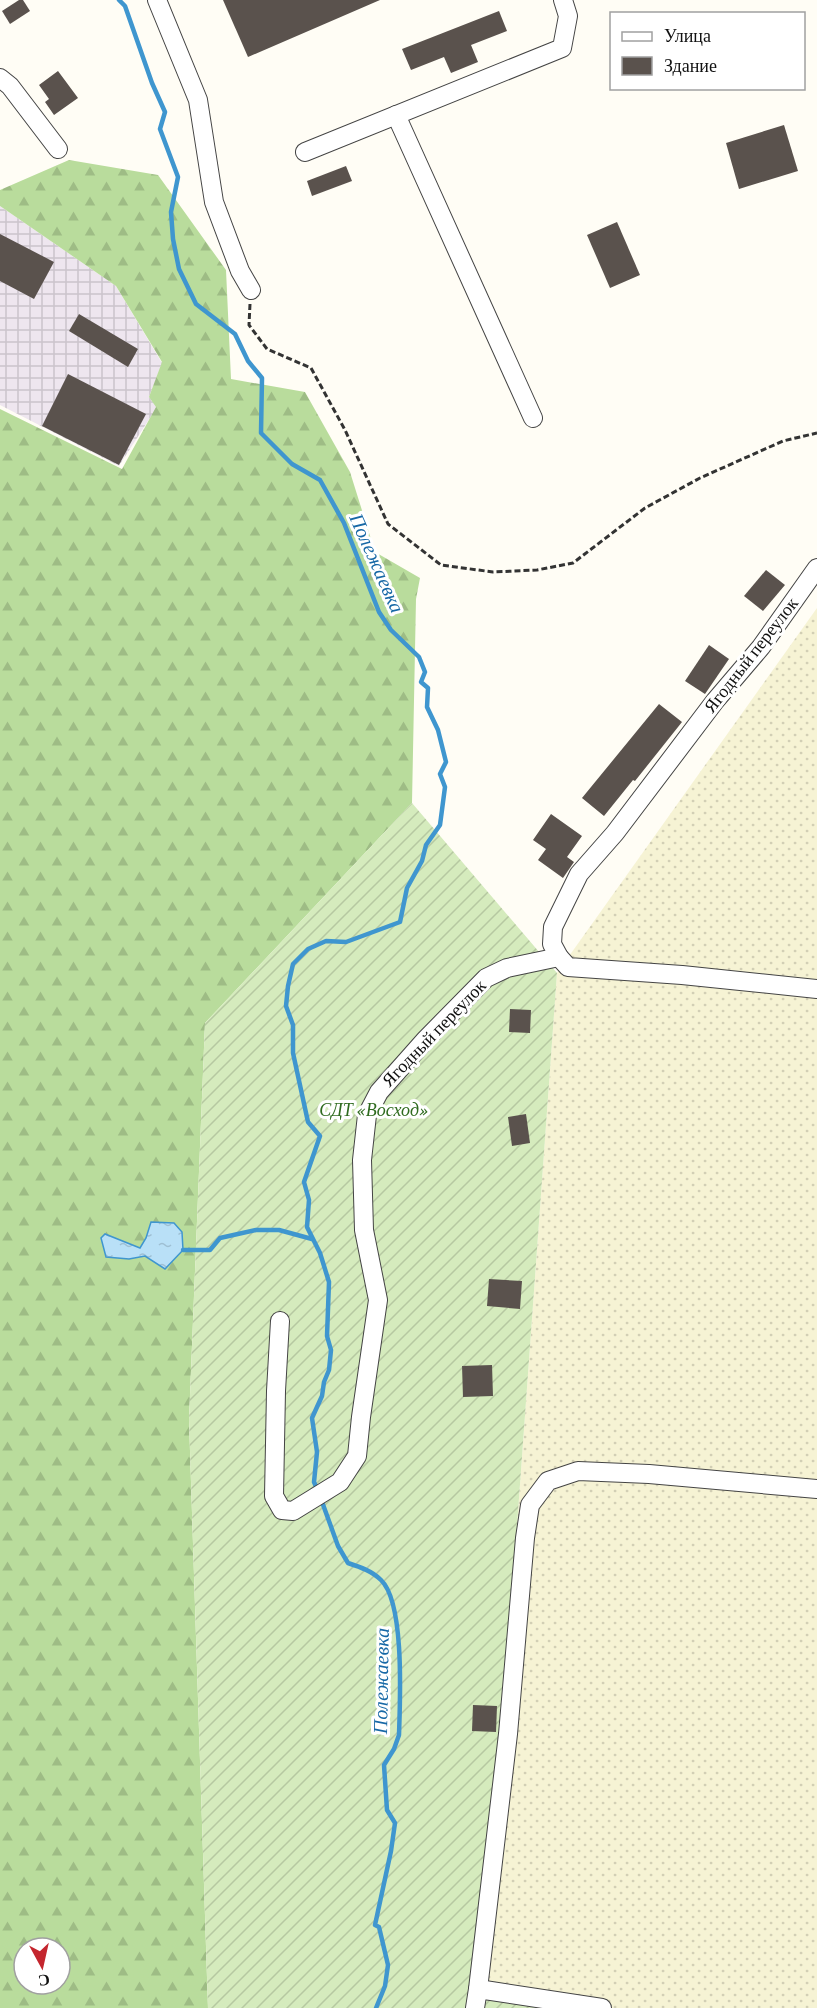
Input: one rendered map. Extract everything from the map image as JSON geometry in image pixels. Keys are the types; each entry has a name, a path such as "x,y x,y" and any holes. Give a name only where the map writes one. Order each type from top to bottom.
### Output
{"street":[{"path":"158,0 198,100 214,202 240,271 251,290"},
{"path":"305,152 562,48 568,16 563,0"},
{"path":"0,78 10,86 58,149"},
{"path":"396,115 533,418"},
{"name":"Ягодный переулок","path":"280,1321 274,1496 282,1510 292,1511 340,1482 357,1456 378,1300 364,1230 362,1160 367,1115 378,1092 486,978 507,968 559,957 552,944 553,927 579,874 615,834 715,700 761,647 817,568"},
{"path":"559,957 568,967 682,975 817,989"},
{"path":"476,2008 508,1734 525,1538 530,1505 548,1481 578,1471 649,1474 817,1489"},
{"path":"478,1989 602,2008"}],"path":[{"path":"251,290 249,325 267,349 311,368 345,430 388,524 441,565 493,572 537,570 573,563 645,508 700,478 783,441 817,433"}],"shaded area":[{"path":"0,206 116,286 162,363 149,397 157,407 119,466 0,405"},
{"path":"817,608 817,2008 579,2008 483,1996 557,973"}],"green space":[{"path":"69,160 158,175 226,270 231,379 305,392 350,472 375,552 420,578 416,599 412,803 205,1023 189,1420 208,2008 0,2008 0,409 122,469 156,407 149,397 162,362 116,286 0,206 0,190"},
{"name":"СДТ «Восход»","path":"412,803 557,973 483,1996 579,2008 208,2008 189,1420 205,1023"}],"water":[{"path":"151,1222 174,1223 182,1232 183,1250 165,1269 145,1256 129,1259 106,1257 101,1238 105,1234 140,1248"}],"building":[{"path":"19,0 23,0 30,11 10,24 2,11"},
{"path":"223,0 380,0 248,57"},
{"path":"499,11 507,31 471,45 478,62 451,73 444,57 411,70 402,49"},
{"path":"58,71 78,98 54,115 45,102 49,99 39,85"},
{"path":"784,125 798,171 739,189 726,143"},
{"path":"346,166 352,181 312,196 307,181"},
{"path":"617,222 640,275 610,288 587,235"},
{"path":"0,234 54,262 34,299 0,281"},
{"path":"79,314 138,349 128,367 69,331"},
{"path":"68,374 146,414 119,465 42,426"},
{"path":"766,570 785,585 763,611 744,596"},
{"path":"709,645 729,659 705,694 685,681"},
{"path":"659,704 682,722 604,816 582,798"},
{"path":"551,814 582,836 567,857 574,862 563,878 538,860 546,849 533,840"},
{"path":"510,1009 531,1010 530,1033 509,1032"},
{"path":"526,1114 530,1143 512,1146 508,1117"},
{"path":"489,1279 522,1281 520,1309 487,1306"},
{"path":"492,1365 493,1396 463,1397 462,1366"},
{"path":"473,1705 497,1706 496,1732 472,1731"}],"waterway":[{"name":"Полежаевка","path":"119,0 125,6 152,83 165,112 160,129 178,177 171,212 179,269 196,304 235,334 248,361 262,378 261,433 292,464 320,480 344,523 379,612 391,630 419,657 425,672 421,682 428,688 427,707 438,730 446,762 440,774 445,787 440,825 426,845 422,861 407,888 400,922 346,942 326,941 308,949 293,964 288,986 286,1006 293,1025 293,1053 308,1122 320,1136 304,1182 309,1200 307,1227 320,1253 329,1282 327,1336 331,1350 329,1370 322,1396 312,1418 317,1452 314,1482 318,1491"},
{"name":"Полежаевка","path":"183,1250 210,1250 220,1238 256,1230 279,1230 312,1239"},
{"name":"Полежаевка","path":"321,1499 338,1546 348,1563 374,1574 389,1592 398,1630 399,1735 384,1765 387,1810 395,1823 375,1925 379,1927 388,1965 385,1986 376,2008"}]}
